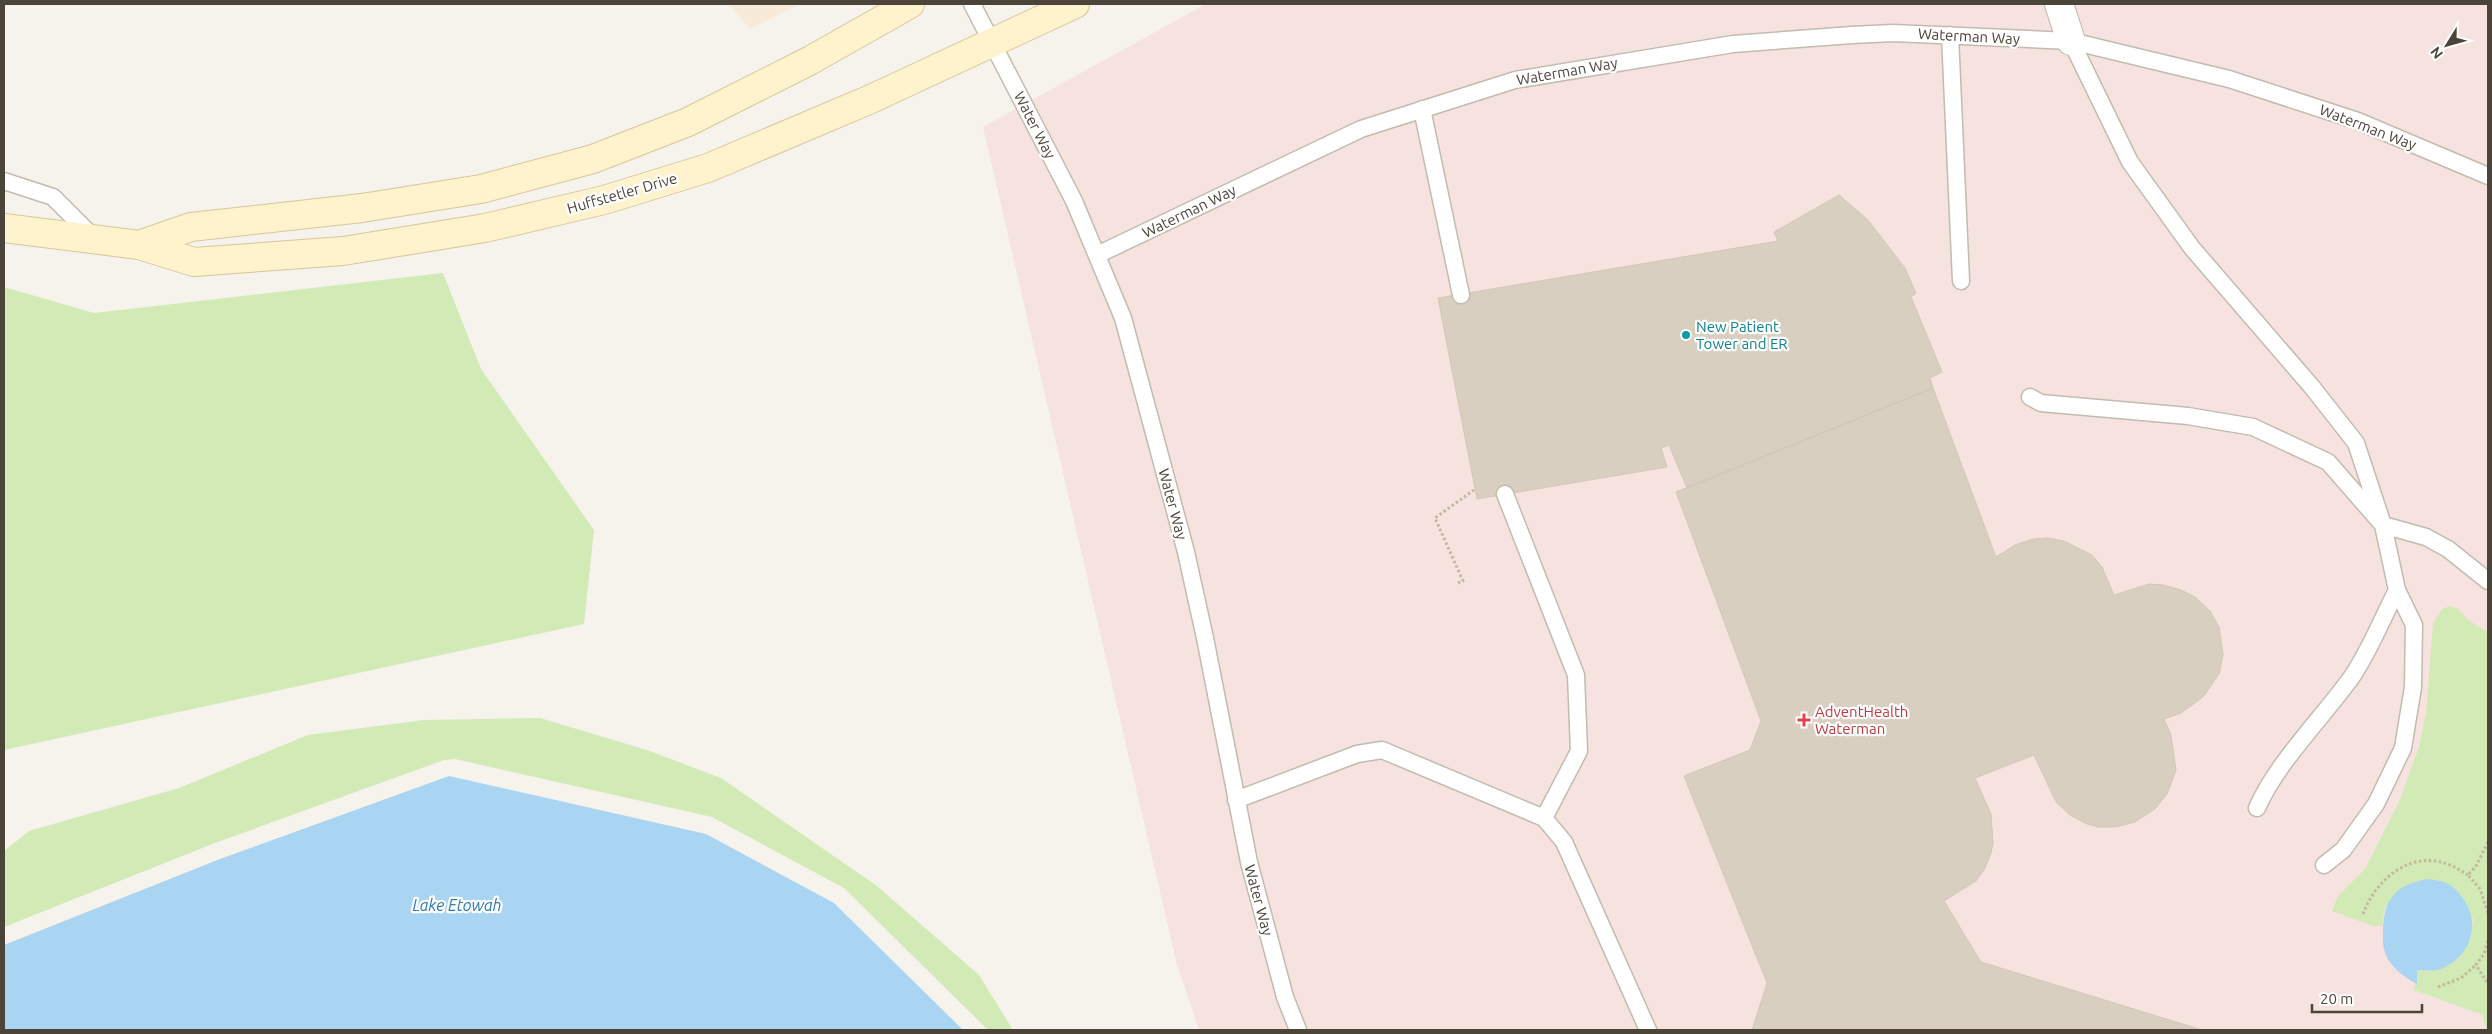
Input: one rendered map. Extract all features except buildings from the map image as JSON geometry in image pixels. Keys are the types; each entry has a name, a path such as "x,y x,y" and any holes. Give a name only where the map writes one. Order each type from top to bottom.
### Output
{"street":[{"name":"Huffstetler Drive","path":"139,245 191,227 362,208 481,189 593,159 688,122 811,60 910,4"},
{"name":"Huffstetler Drive","path":"4,228 139,245 194,262 343,251 485,228 586,205 708,168 871,99 1075,4"},
{"path":"2059,4 2071,41"}],"lane":[{"name":"Water Way","path":"972,4 1074,201 1123,318 1183,541 1206,638 1249,862 1286,998 1298,1030"},
{"name":"Waterman Way","path":"1097,255 1360,129 1515,80 1733,44 1892,33 2071,41 2229,79 2358,121 2488,176"},
{"path":"1950,35 1961,281"},
{"path":"2071,41 2130,162 2192,248 2312,387 2356,443 2383,525 2397,590 2414,625 2412,687 2403,748 2376,804 2343,850 2324,865"},
{"path":"1422,110 1461,294"},
{"path":"4,181 53,198 95,240"},
{"path":"2030,397 2041,404 2188,416 2253,427 2328,462 2383,525 2426,537 2448,549 2488,581"},
{"path":"1505,494 1576,675 1579,751 1544,818"},
{"path":"2257,808 2261,798 2288,760 2352,676 2397,590"},
{"path":"1236,800 1357,754 1382,750 1544,818 1564,842 1648,1030"}],"path":[{"path":"1458,583 1463,581 1435,518 1474,490"},
{"path":"2468,875 2476,866 2488,842"},
{"path":"2363,914 2372,893 2386,877 2406,865 2423,862 2440,862 2468,875 2480,889 2488,913"},
{"path":"2438,987 2461,978 2476,965 2484,954 2488,941"},
{"path":"2476,965 2488,984"}],"shaded area":[{"path":"729,4 799,4 750,29"},
{"name":"AdventHealth Waterman","path":"1206,4 2488,4 2488,1030 1199,1030 1177,965 983,127"}],"green space":[{"path":"443,273 481,369 594,530 584,624 4,750 4,287 94,313"},
{"path":"2450,606 2458,609 2468,620 2488,632 2488,1030 2486,1030 2483,1015 2414,990 2417,969 2428,971 2471,940 2473,918 2385,907 2382,926 2373,926 2332,911 2338,896 2365,869 2399,802 2419,747 2426,714 2433,624 2442,609"},
{"path":"540,718 647,750 721,778 877,886 979,975 1013,1030 988,1030 844,888 712,817 455,759 444,760 215,843 4,927 4,851 29,831 179,788 308,735 424,720"}],"water":[{"name":"Lake Etowah","path":"449,776 706,834 834,903 963,1030 4,1030 4,945 220,859"},
{"path":"2429,879 2446,883 2453,887 2464,900 2469,910 2472,919 2472,929 2466,948 2460,956 2452,963 2440,969 2417,970 2417,984 2399,972 2388,959 2383,944 2385,911 2393,896 2400,890 2417,881"}],"place":[{"name":"New Patient Tower and ER","path":"1686,335"},
{"name":"AdventHealth Waterman","path":"1804,720"}]}
